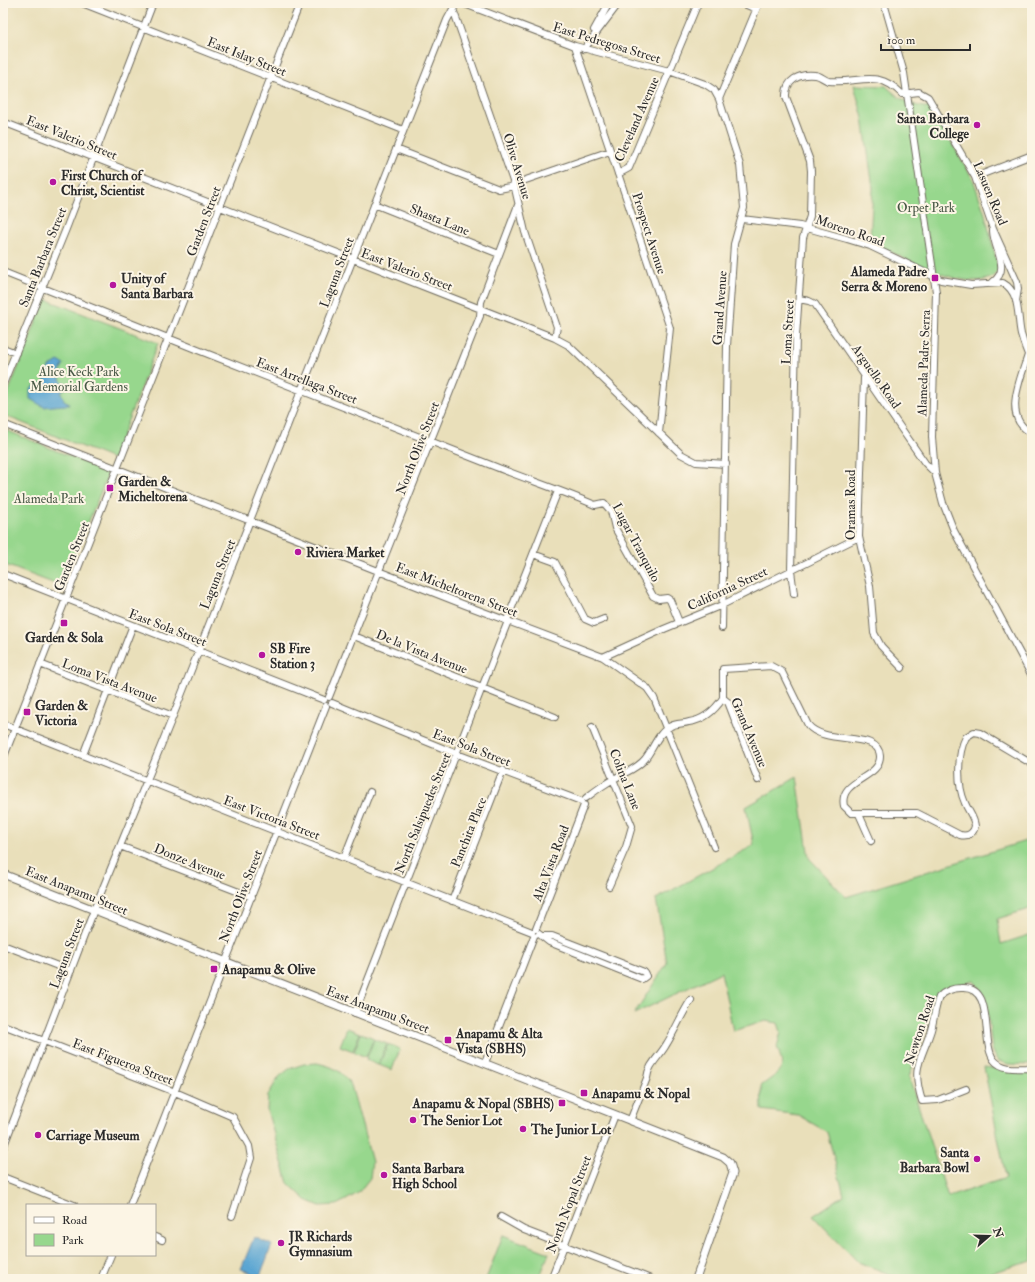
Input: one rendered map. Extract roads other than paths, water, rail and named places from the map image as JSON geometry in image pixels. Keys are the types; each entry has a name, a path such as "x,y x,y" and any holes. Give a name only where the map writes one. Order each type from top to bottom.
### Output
{"main road":[{"name":"East Anapamu Street","path":"3,874 723,1157 730,1163 732,1168 732,1176 696,1279"}],"street":[{"name":"East Islay Street","path":"82,3 403,130"},
{"name":"Santa Barbara Street","path":"3,384 66,229 92,157 153,3"},
{"name":"Garden Street","path":"3,759 65,598 92,535 116,467 221,206 300,3"},
{"name":"East Pedregosa Street","path":"462,3 584,49 669,71 709,86 719,99"},
{"path":"584,49 609,3"},
{"path":"584,49 619,3"},
{"name":"Cleveland Avenue","path":"618,174 628,168 698,3"},
{"path":"719,99 757,6 742,3"},
{"name":"Alameda Padre Serra","path":"884,3 900,54 934,278 936,303 932,437 935,472 943,502 954,531 1032,676"},
{"name":"Laguna Street","path":"3,1148 94,910 173,716 403,130 447,20 455,6"},
{"name":"Olive Avenue","path":"455,6 514,185 518,205 557,326 555,338"},
{"name":"Prospect Avenue","path":"575,46 670,328 659,433"},
{"name":"Loma Street","path":"794,594 791,571 796,336 803,238 810,216 811,168 786,97 787,86 793,79 802,76 815,75 830,81 878,79 889,83 902,94 907,94"},
{"name":"Lasuen Road","path":"907,94 919,92 928,97 975,177 993,229 1017,285 1016,301"},
{"name":"Grand Avenue","path":"719,99 741,169 744,208 734,244 728,330 722,628"},
{"name":"East Valerio Street","path":"3,122 221,206 352,260 555,338 568,345 681,454 696,462 726,464"},
{"path":"396,149 499,189 610,151"},
{"path":"975,177 1032,155"},
{"name":"Shasta Lane","path":"374,204 499,254"},
{"name":"North Olive Street","path":"130,1204 480,316 481,302 518,205"},
{"name":"Moreno Road","path":"742,219 807,227 870,246 934,278 972,285 993,282"},
{"path":"993,229 995,247 1002,269 1000,276 993,282"},
{"name":"East Arrellaga Street","path":"3,272 558,491 595,505 604,503"},
{"name":"Lasuen Road","path":"993,282 1003,283 1009,286 1014,294 1021,332 1032,364"},
{"name":"Arguello Road","path":"799,299 815,304 864,378 926,465 935,472"},
{"path":"3,348 16,353"},
{"path":"1028,354 1014,408 1018,423 1032,433"},
{"name":"Oramas Road","path":"864,378 859,537 870,586 874,633 881,646 902,668"},
{"name":"East Micheltorena Street","path":"3,424 603,657 647,688 654,698 714,847"},
{"name":"North Salsipuedes Street","path":"355,1013 558,491"},
{"name":"Lugar Tranquilo","path":"604,503 611,511 618,534 653,596 659,599 667,598 670,600 679,622"},
{"name":"California Street","path":"603,657 679,622 722,605 859,537"},
{"path":"533,554 555,562 585,619 594,623 604,619"},
{"name":"East Sola Street","path":"3,574 328,701 457,754 504,770 584,801"},
{"path":"83,755 133,625"},
{"name":"De la Vista Avenue","path":"354,636 555,717"},
{"name":"Alameda Padre Serra","path":"1024,660 1032,670"},
{"name":"Loma Vista Avenue","path":"40,664 173,716"},
{"name":"Grand Avenue","path":"758,780 728,702 723,698 723,669 771,666 777,668 784,675 808,725 813,730 823,735 866,741 875,745 880,754 877,766 852,785 844,800 844,806 848,811 859,814"},
{"path":"584,801 614,779 641,764 657,739 666,729 671,726 691,722 705,716 717,707 723,698"},
{"name":"East Victoria Street","path":"3,724 537,934 552,936 644,972 646,976 642,979 548,942 537,934"},
{"name":"Colina Lane","path":"592,726 630,818 631,830 609,886"},
{"path":"871,841 859,814 917,813 960,835 967,836 973,832 975,826 963,799 959,783 959,768 966,737 971,733 980,733 1032,764"},
{"name":"Panchita Place","path":"452,900 504,770"},
{"path":"344,858 370,792"},
{"name":"Alta Vista Road","path":"485,1063 537,934 584,801"},
{"name":"Donze Avenue","path":"120,846 252,898"},
{"path":"3,945 71,971"},
{"name":"Newton Road","path":"966,1088 938,1100 922,1101 916,1079 918,1060 930,1032 939,997 955,988 970,988 980,996 983,1006 989,1050 994,1060 1007,1067 1032,1068"},
{"path":"630,1121 648,1071 666,1046 683,1011 691,1000"},
{"name":"East Figueroa Street","path":"3,1025 175,1092 234,1119 249,1146 250,1158 232,1216"},
{"name":"North Nopal Street","path":"551,1279 615,1115"},
{"path":"3,1178 71,1204"},
{"path":"501,1217 524,1230 651,1279"},
{"path":"156,1237 162,1240"},
{"path":"101,1279 111,1256"}],"water":[{"path":"58,361 64,364 60,373 60,378 67,387 61,393 64,400 69,403 69,405 44,407 30,399 30,391 33,387 44,382 49,367"},
{"path":"254,1237 272,1245 260,1276 241,1269"}],"place":[{"name":"Santa Barbara College","path":"977,125"},
{"name":"First Church of Christ, Scientist","path":"53,182"},
{"name":"Alameda Padre Serra & Moreno","path":"935,278"},
{"name":"Unity of Santa Barbara","path":"113,285"},
{"name":"Garden & Micheltorena","path":"110,488"},
{"name":"Riviera Market","path":"298,552"},
{"name":"Garden & Sola","path":"64,623"},
{"name":"SB Fire Station 3","path":"262,655"},
{"name":"Garden & Victoria","path":"27,712"},
{"name":"Anapamu & Olive","path":"214,969"},
{"name":"Anapamu & Alta Vista (SBHS)","path":"448,1040"},
{"name":"Anapamu & Nopal","path":"584,1093"},
{"name":"Anapamu & Nopal (SBHS)","path":"562,1103"},
{"name":"The Senior Lot","path":"413,1120"},
{"name":"The Junior Lot","path":"523,1129"},
{"name":"Carriage Museum","path":"38,1135"},
{"name":"Santa Barbara Bowl","path":"977,1159"},
{"name":"Santa Barbara High School","path":"384,1175"},
{"name":"JR Richards Gymnasium","path":"281,1243"}],"park label":[{"name":"Orpet Park","path":"926,207"},
{"name":"Alice Keck Park Memorial Gardens","path":"79,378"},
{"name":"Alameda Park","path":"49,498"}]}
